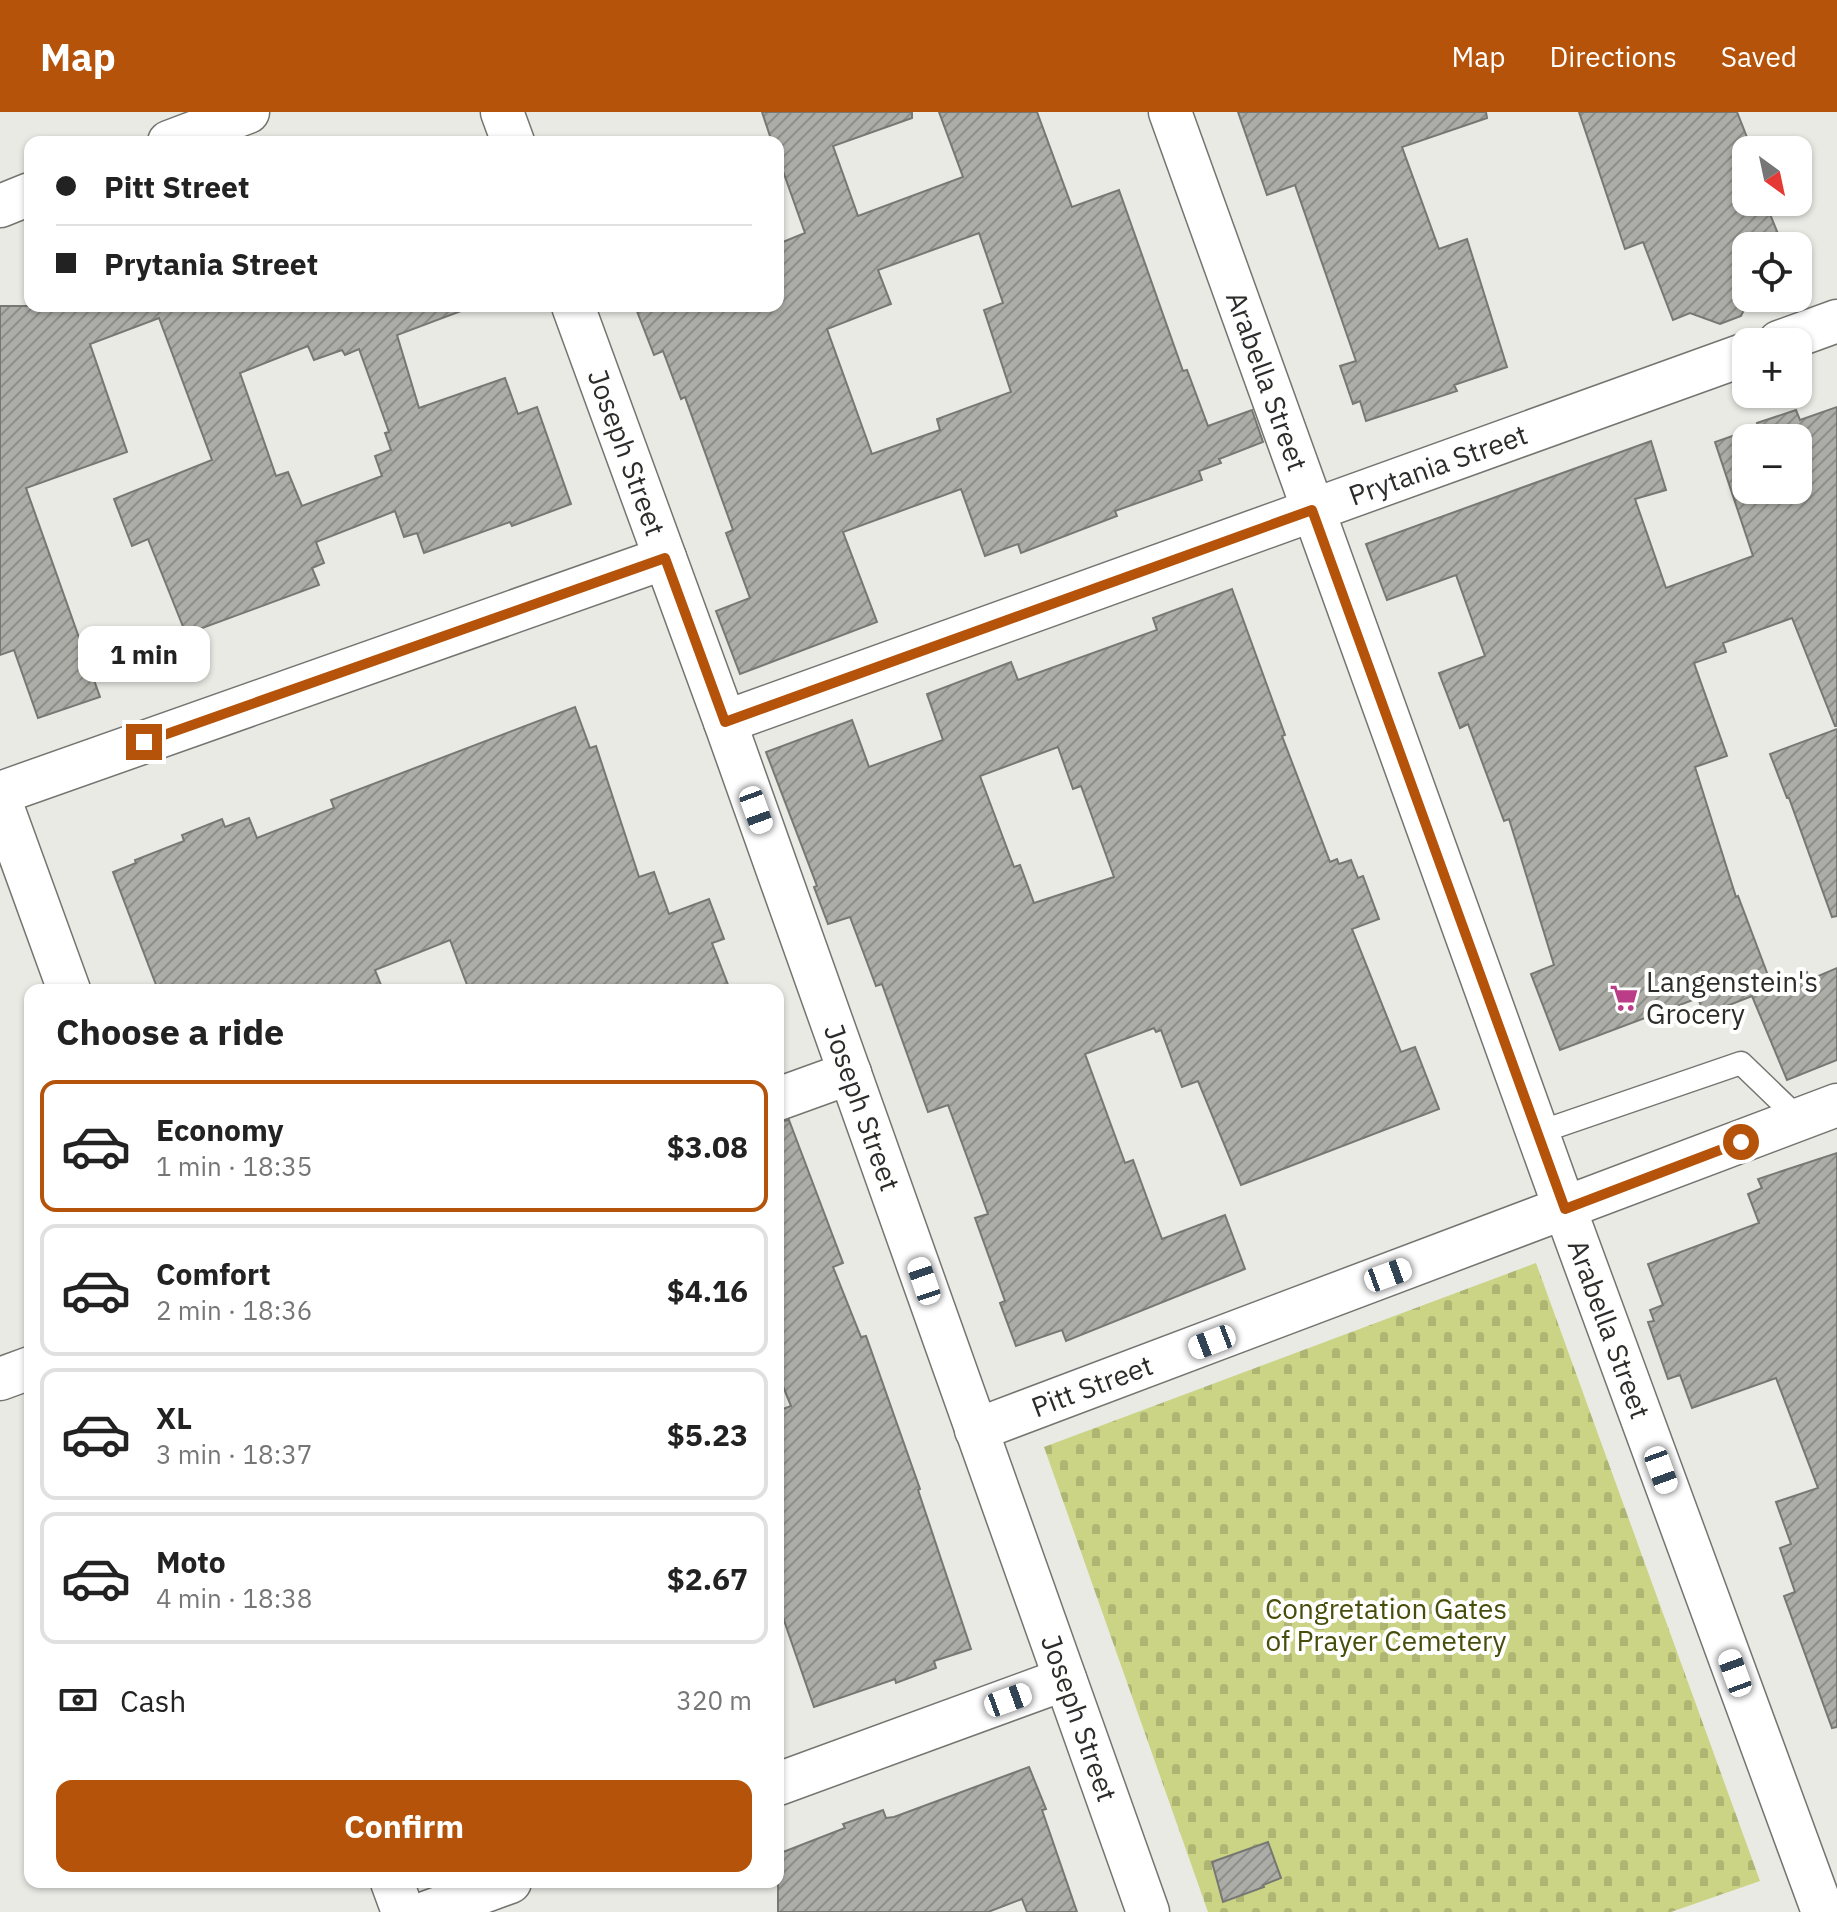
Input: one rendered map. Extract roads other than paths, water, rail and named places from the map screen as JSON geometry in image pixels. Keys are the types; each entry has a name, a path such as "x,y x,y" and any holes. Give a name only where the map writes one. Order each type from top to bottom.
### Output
{"street":[{"path":"185,136 248,112"},
{"path":"502,112 511,136"},
{"name":"Arabella Street","path":"1170,112 1537,1133 1820,1907"},
{"path":"0,206 24,196"},
{"name":"Joseph Street","path":"575,312 725,722 1148,1912"},
{"path":"1812,330 1837,321"},
{"name":"Prytania Street","path":"725,722 1732,359"},
{"path":"0,793 665,558"},
{"path":"0,800 67,984"},
{"path":"784,1097 850,1073"},
{"name":"Pitt Street","path":"976,1430 1818,1112"},
{"path":"0,1379 24,1370"},
{"path":"784,1782 1065,1679"},
{"path":"394,1888 403,1912"},
{"path":"428,1912 494,1888"}],"lane":[{"path":"1537,1133 1741,1063 1818,1112"}],"place":[{"name":"Langenstein's Grocery","path":"1624,998"}],"park label":[{"name":"Congretation Gates of Prayer Cemetery","path":"1386,1625"}]}
